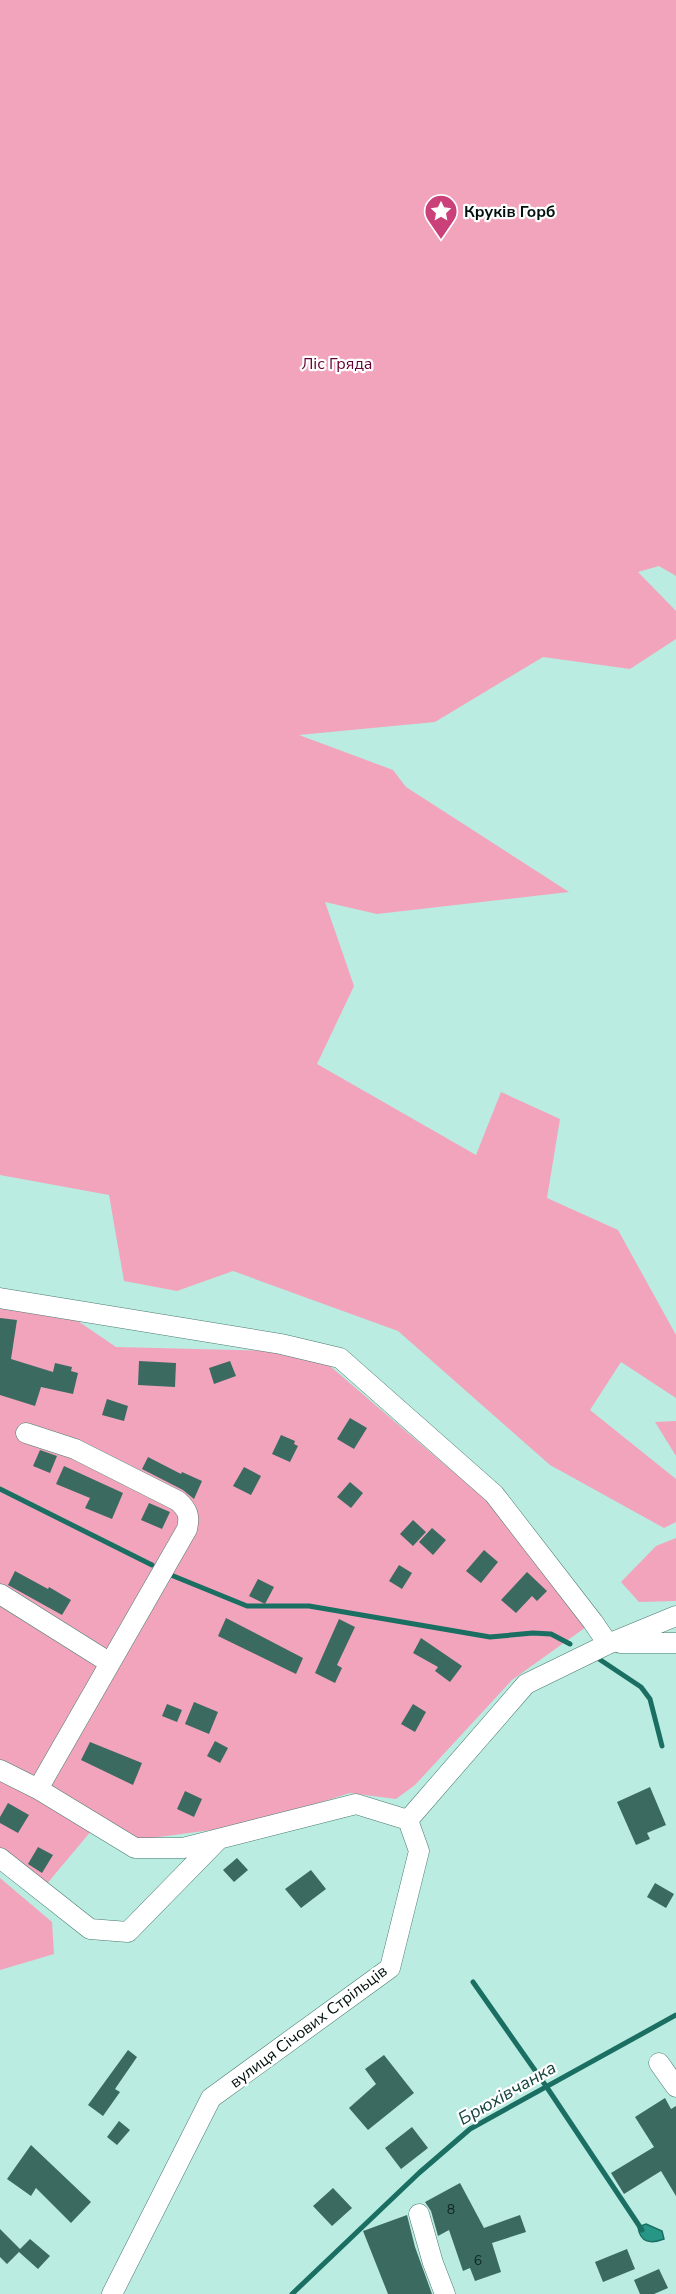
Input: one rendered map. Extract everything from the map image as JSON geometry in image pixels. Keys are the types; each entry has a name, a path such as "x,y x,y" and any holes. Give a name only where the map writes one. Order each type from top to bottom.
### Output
{"street":[{"path":"0,1298 281,1344 340,1358 494,1494 608,1644"},
{"path":"26,1433 75,1449 178,1501 186,1509 189,1519 187,1529 38,1789"},
{"path":"0,1594 110,1663"},
{"path":"0,1770 38,1789 135,1848 183,1848 356,1804 408,1820 526,1684 608,1644 676,1616"},
{"path":"608,1644 676,1642"},
{"name":"вулиця Січових Стрільців","path":"112,2294 211,2098 390,1968 419,1851 408,1820"},
{"path":"0,1858 90,1929 128,1932 219,1839"},
{"path":"659,2062 676,2087"},
{"path":"419,2214 433,2263 445,2294"}],"green space":[{"name":"Ліс Гряда","path":"0,0 676,0 676,576 659,566 638,572 676,611 676,639 630,669 543,657 435,722 299,735 393,770 406,787 569,892 377,914 325,902 354,986 317,1064 476,1155 501,1092 560,1119 547,1198 618,1230 676,1335 676,1398 621,1362 590,1410 676,1479 676,1522 664,1528 550,1465 398,1331 233,1271 177,1291 124,1281 109,1195 0,1175"},
{"path":"0,1290 66,1313 116,1347 274,1351 330,1366 487,1501 593,1622 512,1680 415,1785 396,1799 350,1793 249,1825 144,1839 92,1830 45,1886 0,1849"},
{"path":"676,1421 676,1456 655,1422"},
{"path":"676,1538 676,1601 639,1602 621,1582 656,1546"},
{"path":"0,1878 52,1922 54,1954 0,1970"}],"shaded area":[{"path":"646,2224 662,2231 664,2239 651,2242 644,2239 638,2227"}],"building":[{"path":"0,1318 17,1320 11,1359 53,1372 55,1363 72,1367 71,1371 78,1373 73,1394 41,1387 35,1406 0,1395"},
{"path":"139,1361 176,1363 175,1387 138,1385"},
{"path":"230,1361 236,1376 214,1384 209,1368"},
{"path":"107,1399 128,1406 124,1421 102,1415"},
{"path":"350,1418 367,1428 354,1449 337,1439"},
{"path":"281,1435 295,1441 294,1444 298,1446 290,1462 272,1454"},
{"path":"40,1450 57,1456 50,1473 33,1466"},
{"path":"148,1457 181,1474 182,1472 202,1481 194,1499 183,1490 142,1469"},
{"path":"64,1466 123,1493 112,1519 85,1508 90,1498 56,1484"},
{"path":"244,1467 261,1476 251,1495 233,1486"},
{"path":"350,1482 363,1493 351,1508 337,1497"},
{"path":"149,1503 170,1512 162,1529 141,1520"},
{"path":"413,1520 426,1532 413,1546 400,1534"},
{"path":"432,1528 446,1540 433,1555 419,1542"},
{"path":"484,1550 498,1562 481,1583 466,1571"},
{"path":"399,1565 412,1573 402,1589 389,1581"},
{"path":"15,1571 71,1600 62,1615 8,1585"},
{"path":"527,1572 547,1591 537,1601 532,1596 516,1613 501,1600"},
{"path":"258,1579 274,1587 265,1604 249,1596"},
{"path":"226,1618 303,1658 296,1674 218,1636"},
{"path":"339,1619 355,1627 337,1665 342,1668 335,1683 315,1673"},
{"path":"421,1638 462,1666 450,1682 435,1671 438,1667 413,1653"},
{"path":"194,1702 218,1712 209,1734 185,1724"},
{"path":"167,1704 182,1710 177,1722 162,1716"},
{"path":"413,1704 426,1712 415,1732 401,1724"},
{"path":"215,1741 228,1748 220,1763 207,1756"},
{"path":"90,1742 142,1763 133,1785 81,1760"},
{"path":"650,1787 666,1825 647,1833 650,1839 636,1845 617,1802"},
{"path":"185,1791 202,1799 194,1817 177,1809"},
{"path":"8,1803 29,1815 18,1833 0,1823 0,1817"},
{"path":"38,1847 53,1855 42,1873 28,1864"},
{"path":"237,1858 248,1870 234,1882 223,1870"},
{"path":"311,1870 326,1889 301,1908 285,1889"},
{"path":"655,1883 674,1894 666,1908 647,1897"},
{"path":"128,2050 137,2057 115,2089 120,2092 103,2116 88,2105"},
{"path":"384,2055 414,2093 368,2130 349,2108 376,2084 365,2069"},
{"path":"665,2098 671,2109 676,2106 676,2196 661,2171 624,2194 611,2173 654,2147 635,2117"},
{"path":"119,2121 130,2130 117,2145 107,2137"},
{"path":"412,2127 428,2148 401,2169 385,2148"},
{"path":"31,2145 91,2202 71,2223 36,2188 31,2196 7,2179"},
{"path":"460,2183 484,2228 520,2215 526,2232 492,2243 501,2272 475,2281 470,2268 463,2271 449,2230 438,2236 431,2211 425,2202"},
{"path":"333,2188 352,2208 332,2226 313,2206"},
{"path":"407,2215 415,2247 432,2294 388,2294 363,2231"},
{"path":"0,2229 20,2249 30,2239 50,2256 38,2269 19,2252 7,2264 0,2257"},
{"path":"627,2249 635,2269 603,2282 595,2262"},
{"path":"659,2269 668,2288 654,2294 640,2294 634,2280"}],"waterway":[{"path":"0,1489 152,1565"},
{"path":"171,1575 247,1606 309,1606 490,1637 533,1633 551,1634 570,1644"},
{"path":"599,1659 641,1687 650,1699 662,1746"},
{"path":"473,1982 642,2230"},
{"name":"Брюхівчанка","path":"292,2294 419,2173 470,2129 676,2015"}],"place":[{"name":"Круків Горб","path":"441,240"}]}
